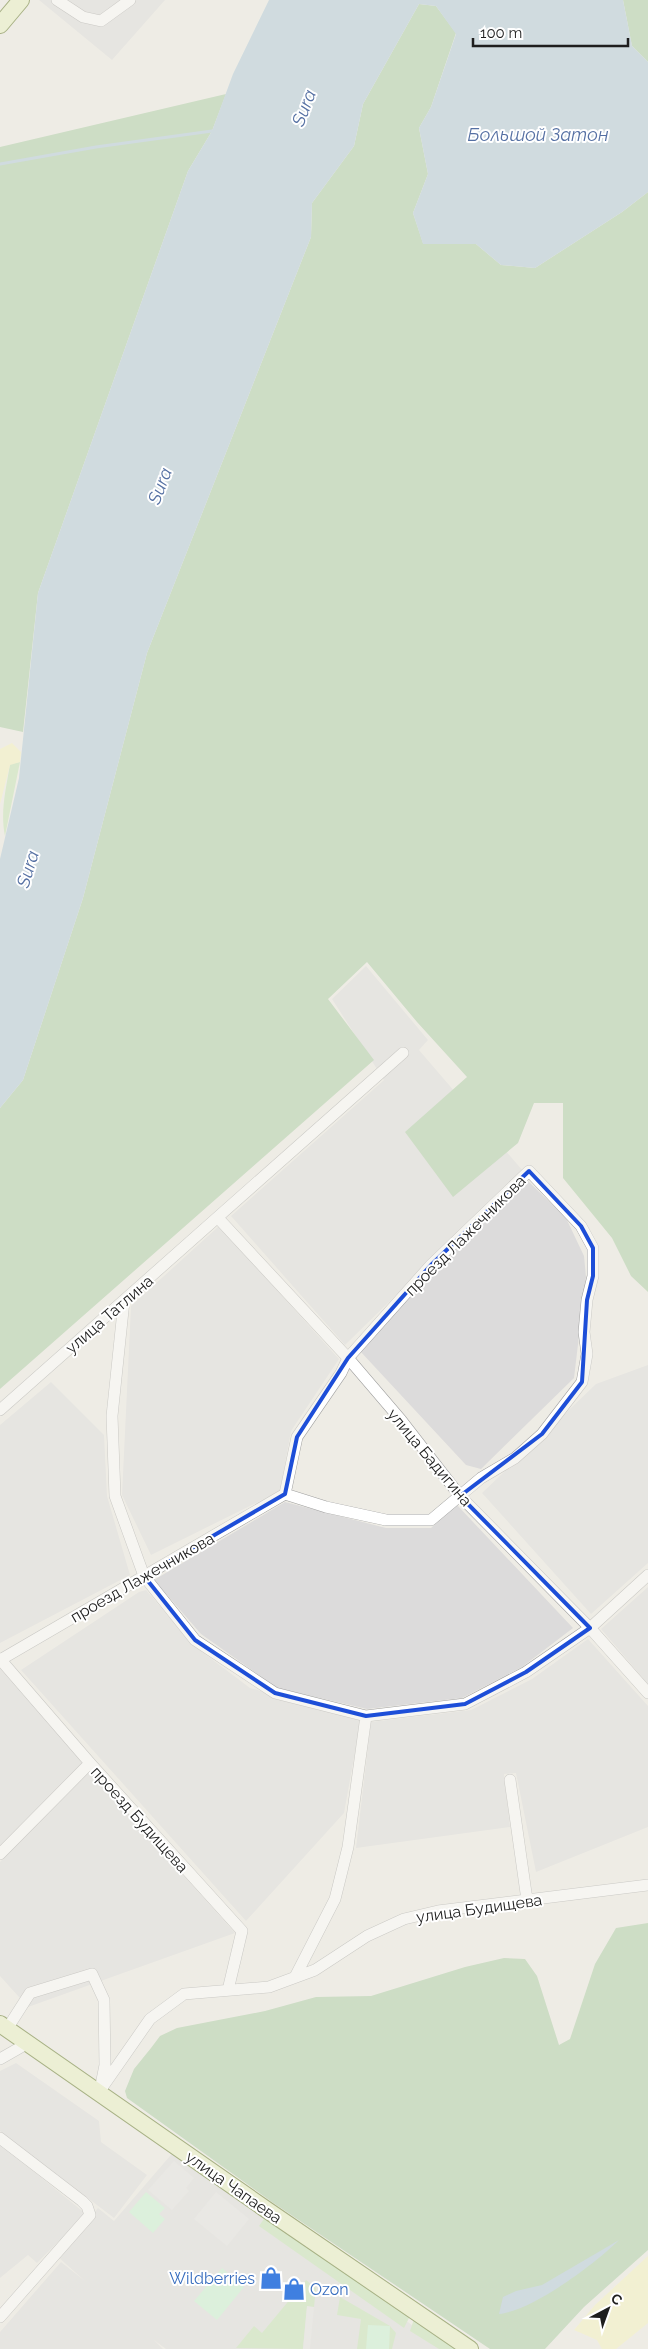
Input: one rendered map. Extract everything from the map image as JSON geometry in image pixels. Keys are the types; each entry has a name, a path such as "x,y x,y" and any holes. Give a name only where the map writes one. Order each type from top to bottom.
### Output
{"main road":[{"path":"0,24 21,0"},
{"name":"улица Чапаева","path":"3,2026 266,2210 470,2349"}],"street":[{"path":"57,0 83,17 101,21 127,3"},
{"name":"улица Татлина","path":"0,1410 403,1053"},
{"name":"проезд Лажечникова","path":"0,1660 285,1494 386,1520 431,1520 481,1478 516,1458 542,1434 582,1382 587,1354 584,1332 587,1300 593,1276 593,1248 582,1226 529,1171 431,1265 348,1358 341,1373 297,1437 285,1494"},
{"name":"улица Бадигина","path":"218,1218 348,1358 401,1420 460,1496 590,1628 648,1693"},
{"path":"124,1301 112,1416 115,1496 144,1576 195,1640 275,1692 366,1716 465,1704 526,1672 590,1628 648,1575"},
{"name":"проезд Будищева","path":"0,1660 242,1931 228,1990"},
{"path":"295,1977 336,1899 348,1847 366,1716"},
{"path":"0,1854 90,1763"},
{"path":"510,1780 527,1900"},
{"name":"улица Будищева","path":"99,2092 150,2019 184,1994 268,1987 315,1970 368,1936 404,1919 438,1911 648,1885"},
{"path":"3,2026 30,1994 92,1974 104,2000 105,2065 99,2092"},
{"path":"0,2060 28,2043"},
{"path":"0,2138 87,2206 90,2215 0,2317"}],"highlighted area":[{"path":"529,1171 581,1226 593,1248 593,1276 587,1300 582,1382 542,1434 460,1496 590,1628 526,1672 465,1704 366,1716 275,1693 195,1640 144,1576 285,1494 297,1437 348,1358 431,1265"}],"shaded area":[{"path":"39,0 165,0 112,60"},
{"path":"366,966 428,1040 419,1050 523,1171 345,1345 231,1216 384,1080 332,999"},
{"path":"528,1181 566,1218 584,1256 586,1277 574,1378 481,1469 466,1465 360,1351 431,1273"},
{"path":"219,1226 339,1359 291,1431 280,1491 151,1555 122,1495 131,1306"},
{"path":"648,1365 648,1563 591,1614 482,1493 596,1384"},
{"path":"51,1382 104,1435 107,1496 130,1575 0,1643 0,1425"},
{"path":"285,1502 386,1528 431,1528 457,1505 573,1628 522,1667 462,1698 367,1709 277,1688 201,1634 154,1580"},
{"path":"648,1587 648,1684 601,1629"},
{"path":"146,1590 193,1645 250,1688 361,1719 344,1813 246,1921 21,1670 139,1592"},
{"path":"588,1639 648,1706 648,1827 536,1872 516,1773 504,1774 510,1827 356,1848 371,1722 471,1710 532,1679"},
{"path":"0,1666 84,1764 0,1846"},
{"path":"89,1770 235,1933 28,2007 0,1976 0,1862"},
{"path":"16,2063 99,2121 101,2142 147,2175 114,2218 0,2131 0,2071"},
{"path":"0,2144 86,2214 37,2263 28,2255 0,2278"},
{"path":"176,2149 444,2349 166,2349 154,2340 163,2349 0,2349 0,2332 61,2262 85,2281 57,2256 98,2208 114,2221"},
{"path":"174,2161 194,2178 186,2188 189,2191 172,2210 148,2190"},
{"path":"216,2192 249,2219 227,2246 194,2219"},
{"path":"307,2306 314,2307 310,2349 303,2349"}],"green space":[{"path":"623,0 648,0 648,62 632,46"},
{"path":"419,4 436,6 456,33 431,107 419,128 428,174 413,213 423,243 476,244 501,265 535,268 622,212 648,192 648,1292 631,1276 612,1238 563,1178 563,1103 534,1103 518,1143 453,1197 405,1132 467,1077 417,1022 367,962 328,999 374,1060 0,1389 0,1108 23,1080 83,898 147,653 311,237 312,203 354,146 363,104"},
{"path":"226,94 212,131 188,171 38,593 23,732 0,727 0,147"},
{"path":"20,762 5,836 3,809 10,764"},
{"path":"648,1923 648,2250 584,2307 545,2349 490,2349 272,2202 127,2098 125,2091 134,2069 160,2036 177,2028 265,2011 316,1997 371,1996 465,1967 504,1958 525,1959 537,1976 559,2045 570,2039 595,1964 616,1928"},
{"path":"146,2192 165,2208 159,2214 165,2219 153,2233 129,2212"},
{"path":"266,2216 411,2314 404,2328 259,2226"},
{"path":"222,2268 244,2287 217,2320 194,2301"},
{"path":"306,2280 316,2288 314,2307 307,2307 303,2349 236,2348 254,2326 262,2333"},
{"path":"340,2297 390,2326 396,2333 392,2349 357,2349 361,2319 337,2315"},
{"path":"415,2316 464,2349 439,2349 410,2331"},
{"path":"368,2325 390,2326 389,2349 366,2349"}],"sand":[{"path":"12,743 21,752 20,762 10,765 0,804 0,749"},
{"path":"648,2256 648,2323 616,2349 602,2349 597,2340 574,2330 595,2305"}],"water":[{"path":"269,0 623,0 632,46 648,62 648,192 622,212 535,268 501,265 476,244 423,244 413,213 428,174 419,128 431,107 456,34 436,6 419,4 363,104 354,146 312,203 311,237 147,653 83,898 23,1080 0,1108 0,859 19,778 38,593 188,171 212,131 233,74"},
{"path":"619,2240 595,2261 545,2296 513,2311 499,2314 503,2297 516,2291 542,2285"}],"waterway":[{"path":"0,164 96,147 212,131"}],"place":[{"name":"Wildberries","path":"271,2278"},
{"name":"Ozon","path":"294,2289"}],"water label":[{"name":"Sura","path":"304,108"},
{"name":"Большой Затон","path":"538,135"},
{"name":"Sura","path":"160,486"},
{"name":"Sura","path":"28,869"}]}
